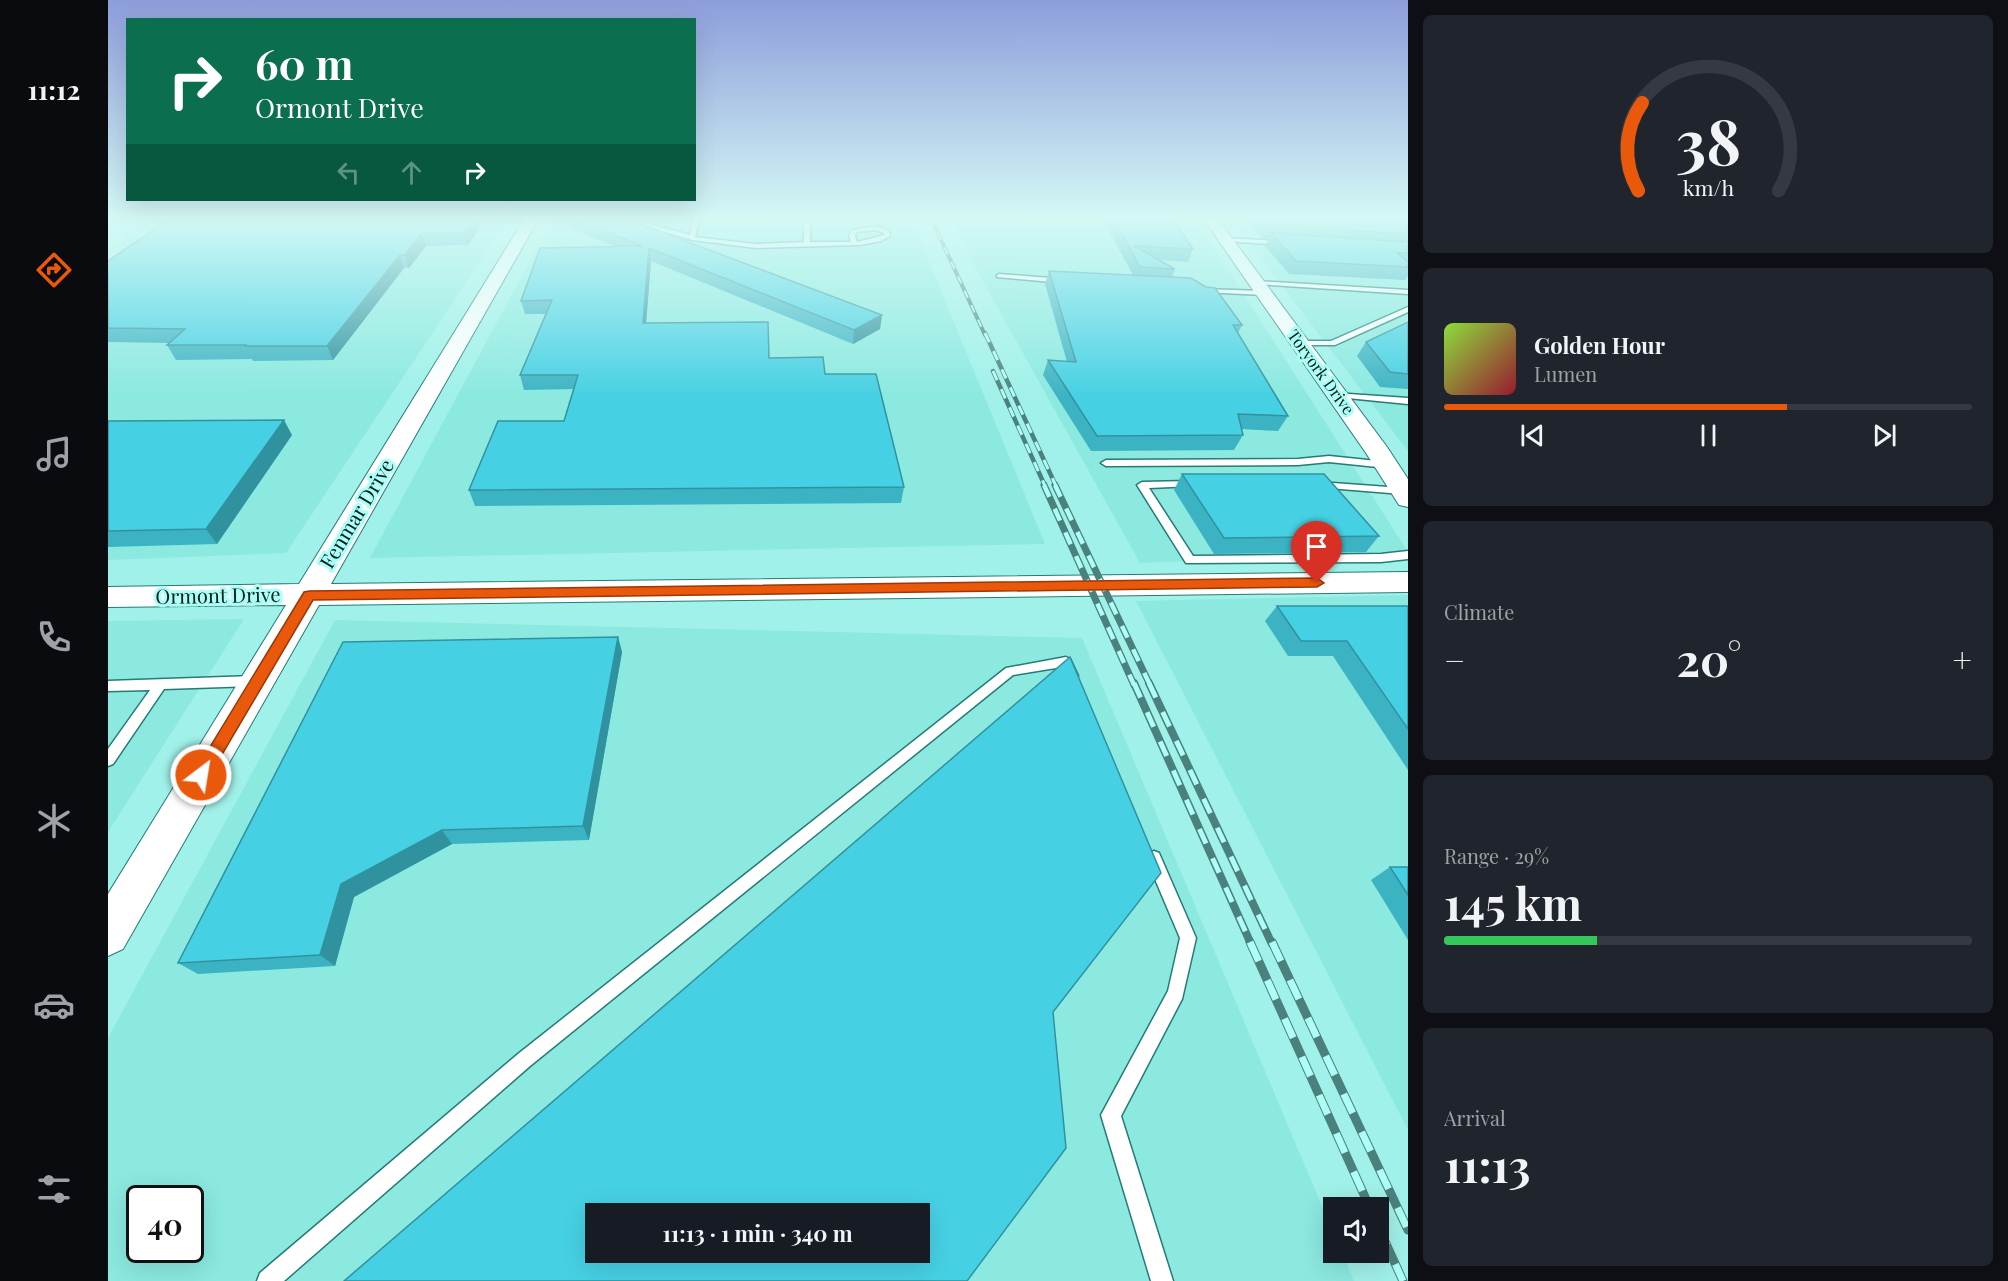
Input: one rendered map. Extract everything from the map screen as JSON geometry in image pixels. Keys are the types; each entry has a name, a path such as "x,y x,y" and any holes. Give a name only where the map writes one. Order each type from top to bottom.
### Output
{"street":[{"name":"Fenmar Drive","path":"108,933 497,278"},
{"name":"Toryork Drive","path":"1254,278 1387,465 1405,495"},
{"name":"Ormont Drive","path":"108,597 1408,582"}],"lane":[{"path":"1023,278 1067,281"},
{"path":"1191,290 1261,288 1408,292"},
{"path":"1300,343 1332,343 1408,309"},
{"path":"1337,395 1408,401"},
{"path":"1106,463 1288,462 1329,459 1387,465"},
{"path":"1202,484 1142,485 1190,560 1381,558 1408,555"},
{"path":"1309,484 1405,495"},
{"path":"268,1281 524,1060 1010,671 1066,662 1080,693"},
{"path":"108,686 258,681"},
{"path":"108,760 161,684"},
{"path":"1147,841 1188,938 1176,993 1111,1115 1162,1281"}],"shaded area":[{"path":"108,278 469,278 286,553 108,560"},
{"path":"521,278 936,278 1045,544 370,558"},
{"path":"981,278 1233,278 1408,552 1140,563"},
{"path":"1276,278 1408,278 1408,451"},
{"path":"1408,595 1408,1130 1136,601"},
{"path":"244,619 108,832 108,621"},
{"path":"335,620 1082,638 1323,1208 1323,1263 1346,1263 1354,1281 108,1281 108,1038"}],"building":[{"path":"108,278 382,278 327,346 167,345 185,329 108,328"},
{"path":"529,278 647,278 643,323 768,322 769,358 823,357 825,374 876,374 904,487 469,490 498,421 564,421 578,375 520,375 552,300 521,301"},
{"path":"723,278 783,278 882,315 854,330"},
{"path":"1051,278 1191,278 1206,287 1215,288 1242,325 1233,325 1288,416 1238,414 1243,435 1097,436 1048,360 1076,362"},
{"path":"1408,322 1408,374 1390,372 1366,342"},
{"path":"284,420 206,529 108,531 108,421"},
{"path":"1182,474 1324,474 1379,536 1224,538"},
{"path":"1277,606 1408,606 1408,729 1347,641 1301,641"},
{"path":"618,637 583,826 442,830 341,884 320,955 178,963 343,642"},
{"path":"1070,657 1161,873 1053,1012 1066,1148 967,1281 344,1281"},
{"path":"1390,867 1408,867 1408,895"}],"railway":[{"path":"959,278 985,335"},
{"path":"985,333 1056,486"},
{"path":"993,371 1045,486"},
{"path":"1044,485 1134,685"},
{"path":"1055,485 1150,685"},
{"path":"1134,683 1251,944"},
{"path":"1149,683 1272,944"},
{"path":"1250,942 1365,1197"},
{"path":"1272,942 1408,1230"},
{"path":"1389,1250 1403,1281"}],"route":[{"path":"201,775 309,595 1317,583"}]}
